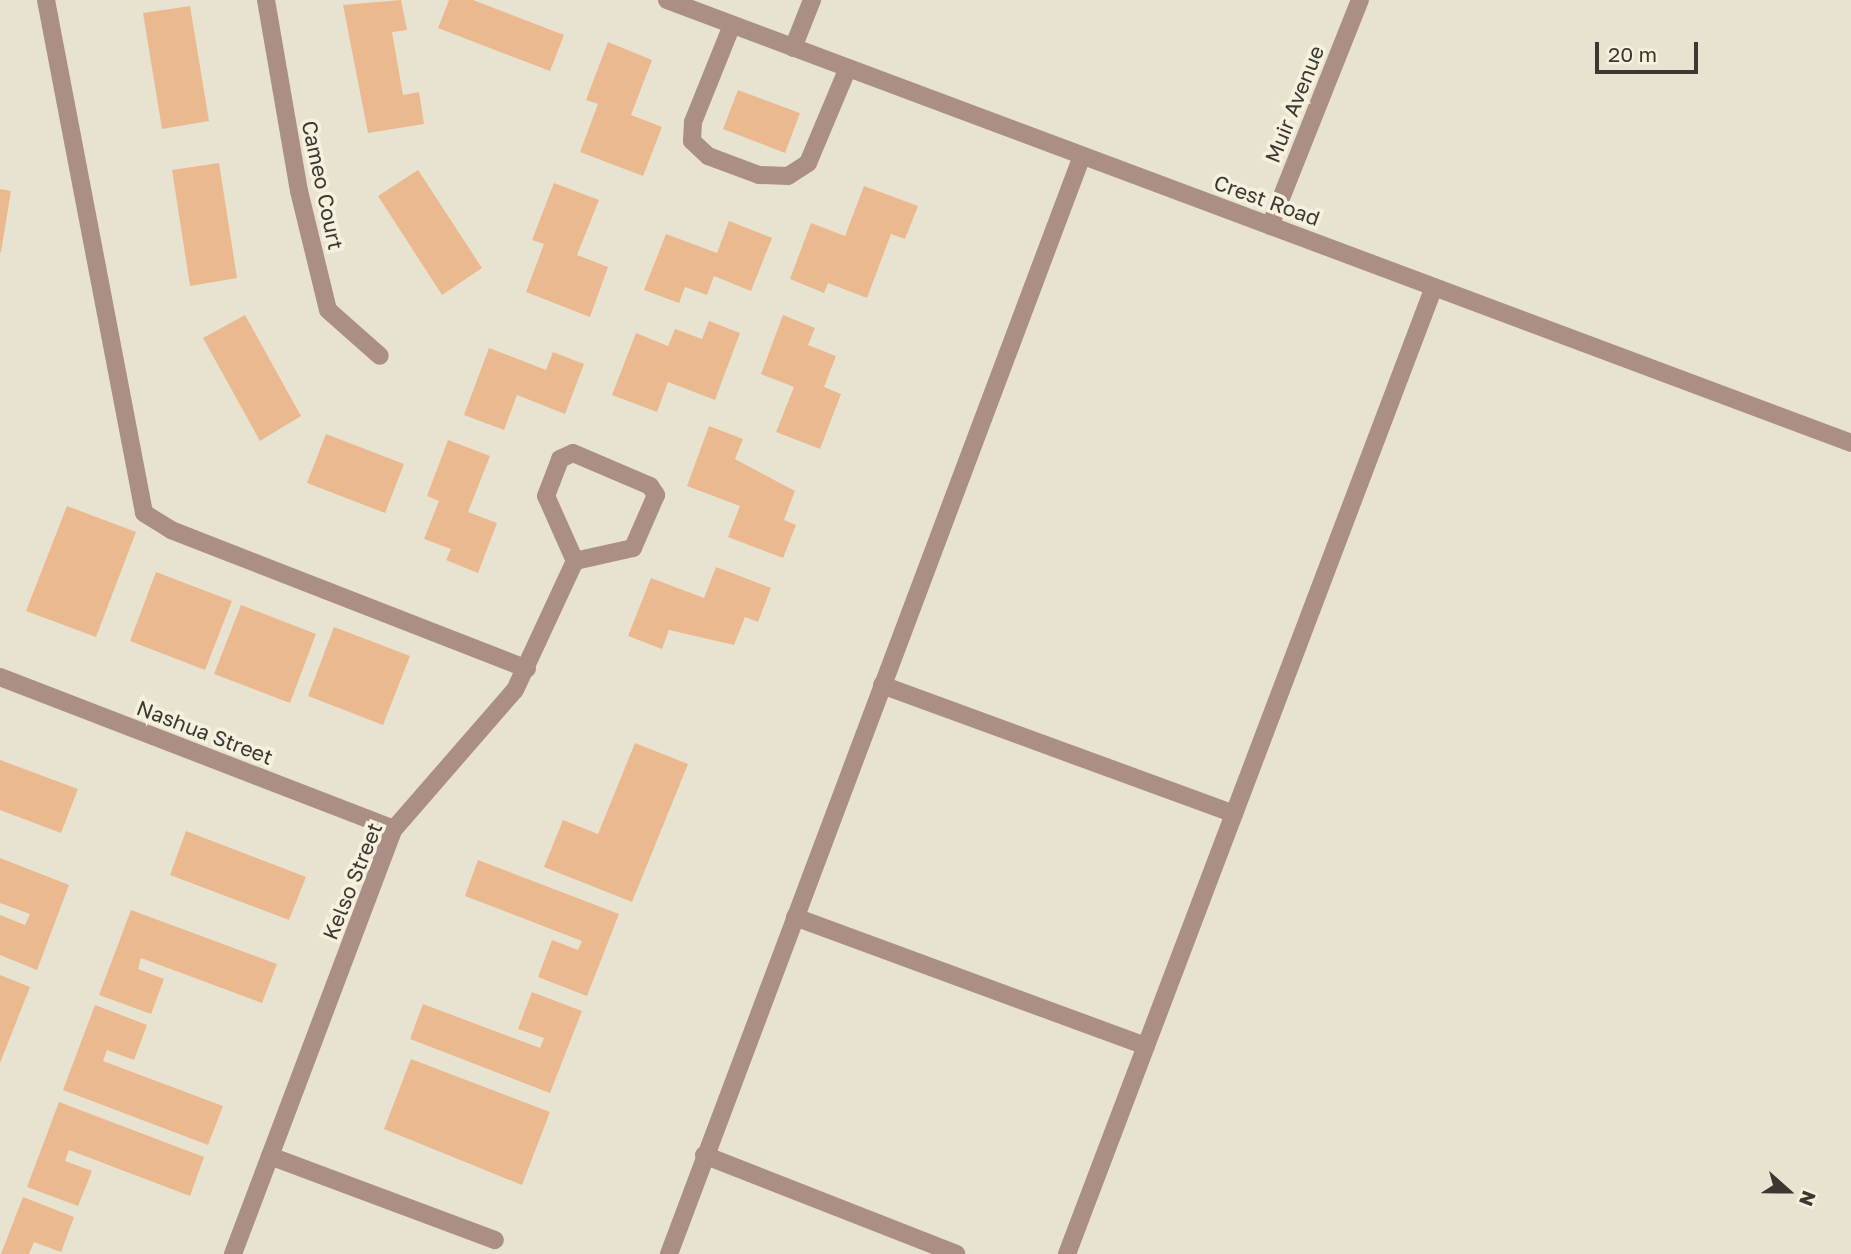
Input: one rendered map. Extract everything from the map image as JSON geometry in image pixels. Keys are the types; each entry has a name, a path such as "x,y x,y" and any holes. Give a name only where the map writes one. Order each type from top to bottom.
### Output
{"street":[{"path":"46,0 144,513 172,530 527,668"},
{"name":"Cameo Court","path":"266,0 299,191 328,310 380,356"},
{"name":"Crest Road","path":"667,0 1851,443"},
{"path":"793,48 812,0"},
{"name":"Muir Avenue","path":"1270,226 1360,0"},
{"path":"732,25 693,122 692,141 708,156 760,175 788,176 808,163 848,68"},
{"path":"669,1254 1082,156"},
{"path":"1067,1254 1434,287"},
{"path":"573,453 650,486 658,503 633,548 575,561 546,496 560,458 573,453"},
{"name":"Kelso Street","path":"233,1254 394,829 471,746 527,668 575,561"},
{"name":"Nashua Street","path":"0,677 394,829"},
{"path":"882,685 1234,814"},
{"path":"794,917 1146,1046"},
{"path":"704,1155 956,1254"},
{"path":"270,1156 495,1240"}],"building":[{"path":"401,0 407,30 392,32 403,95 419,92 424,124 368,133 343,5"},
{"path":"449,0 473,0 564,35 550,71 438,28"},
{"path":"190,6 209,121 162,129 143,13"},
{"path":"608,42 652,60 631,115 662,127 643,176 580,152 598,104 586,100"},
{"path":"738,90 800,113 785,153 723,129"},
{"path":"219,163 237,278 190,286 172,170"},
{"path":"418,170 482,268 442,295 378,196"},
{"path":"554,183 599,200 577,255 608,267 590,317 526,292 544,244 532,240"},
{"path":"864,186 918,206 905,239 891,234 867,298 828,283 824,293 790,279 811,223 845,236"},
{"path":"0,189 11,191 1,252 0,252"},
{"path":"729,221 772,238 751,291 714,276 707,295 685,287 679,303 644,290 666,234 717,253"},
{"path":"245,315 301,416 260,441 203,338"},
{"path":"783,315 815,328 808,345 836,356 824,387 841,394 820,449 776,432 794,387 761,374"},
{"path":"709,321 740,333 715,400 668,382 657,412 612,395 636,333 668,346 675,329 702,339"},
{"path":"489,348 546,370 553,352 584,364 565,414 517,395 504,430 464,415"},
{"path":"709,426 743,439 735,459 795,491 784,520 796,525 783,558 728,537 740,506 687,486"},
{"path":"326,434 404,464 385,513 307,483"},
{"path":"448,440 490,456 468,512 497,523 478,573 446,560 451,549 424,539 439,501 427,496"},
{"path":"67,506 136,532 96,637 26,611"},
{"path":"716,567 771,588 758,622 745,617 734,645 669,630 662,649 628,636 651,578 704,598"},
{"path":"156,572 232,601 205,670 130,641"},
{"path":"241,605 316,634 290,703 214,674"},
{"path":"334,627 410,656 383,725 308,696"},
{"path":"635,743 688,764 632,902 544,867 563,820 598,834"},
{"path":"0,760 78,789 61,833 0,810"},
{"path":"186,831 306,877 289,920 170,875"},
{"path":"0,858 69,885 37,970 0,955 0,915 25,925 30,914 0,903"},
{"path":"478,860 619,914 587,996 538,977 552,940 578,950 582,941 465,896"},
{"path":"131,910 277,964 262,1003 141,958 138,969 164,979 151,1014 99,995"},
{"path":"0,975 30,987 0,1063"},
{"path":"532,992 582,1011 550,1093 410,1039 423,1004 540,1048 544,1038 518,1029"},
{"path":"95,1005 147,1025 134,1060 107,1050 103,1061 223,1106 208,1145 63,1090"},
{"path":"411,1059 550,1112 522,1185 384,1129"},
{"path":"59,1102 204,1157 190,1196 69,1150 65,1161 92,1171 78,1206 27,1187"},
{"path":"23,1197 74,1217 61,1252 34,1242 29,1254 1,1254"}]}
